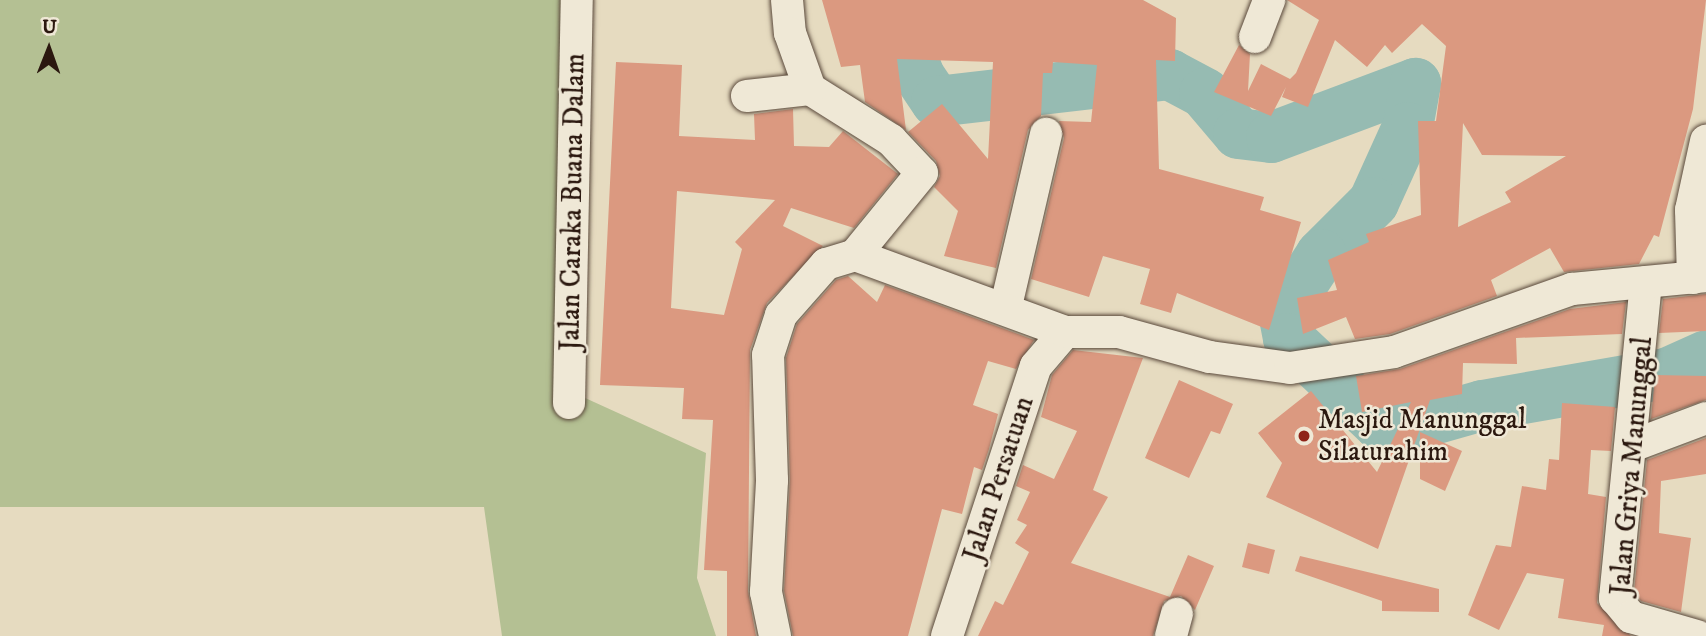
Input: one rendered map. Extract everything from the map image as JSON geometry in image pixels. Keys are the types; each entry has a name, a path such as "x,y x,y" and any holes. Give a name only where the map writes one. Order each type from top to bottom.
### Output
{"street":[{"name":"Jalan Caraka Buana Dalam","path":"569,403 577,0"},
{"path":"775,636 765,592 772,480 768,355 781,315 841,260 922,173 891,140 810,89 790,33 787,0"},
{"path":"1255,37 1269,0"},
{"path":"747,96 810,89"},
{"path":"1006,306 1046,134"},
{"path":"841,260 1006,306 1065,332 1119,332 1210,357 1290,368 1334,364 1394,352 1572,289 1699,277 1691,210 1706,141"},
{"name":"Jalan Griya Manunggal","path":"1646,282 1642,356 1615,598 1631,617 1697,636"},
{"name":"Jalan Persatuan","path":"947,636 1036,366 1065,332"},
{"path":"1632,446 1706,418"}],"green space":[{"path":"0,0 562,0 572,392 706,453 697,578 716,636 502,636 484,507 0,507"}],"building":[{"path":"822,0 1143,0 1176,18 1175,61 1156,60 1159,169 1264,197 1260,210 1301,222 1269,330 1177,293 1171,313 1140,304 1150,269 1103,256 1089,297 1031,279 1064,138 1059,121 1091,122 1097,65 1053,62 1052,73 1043,73 1041,116 1028,130 996,268 944,256 958,211 934,187 940,176 936,161 908,132 942,104 988,159 993,62 897,59 906,130 865,102 860,65 841,67"},
{"path":"1287,0 1706,0 1693,109 1659,237 1654,235 1639,264 1564,272 1550,248 1491,280 1497,296 1390,334 1355,339 1346,317 1303,334 1297,298 1337,290 1328,260 1369,242 1366,234 1421,215 1418,121 1436,121 1446,46 1422,24 1392,53 1385,45 1367,67 1335,40 1308,107 1282,97 1286,87 1271,116 1214,92 1239,45 1250,54 1248,91 1261,64 1290,79 1296,73 1319,20","holes":["1463,123 1482,155 1566,156 1505,192 1511,202 1458,227"]},
{"path":"616,62 682,65 679,136 755,140 754,114 793,109 794,146 829,147 843,131 898,174 854,228 791,208 783,226 823,246 767,303 750,350 748,591 756,636 727,636 727,571 704,570 713,420 682,419 684,388 600,385","holes":["677,191 775,200 735,242 742,249 724,315 671,308"]},
{"path":"848,276 877,302 885,285 1034,340 1016,369 988,361 973,405 998,414 989,449 982,470 974,467 962,514 942,509 908,636 793,636 784,591 790,480 786,358 797,324 836,280"},
{"path":"1706,294 1706,331 1659,333 1663,299"},
{"path":"1626,302 1622,334 1516,338 1517,364 1463,363 1462,394 1430,400 1378,549 1266,497 1282,463 1258,433 1311,391 1377,472 1411,402 1362,412 1356,376 1400,369 1570,309"},
{"path":"1073,350 1143,358 1093,490 1108,497 1071,563 1170,597 1188,555 1214,566 1195,610 1181,596 1164,601 1153,636 978,636 995,601 1003,605 1029,552 1015,543 1027,525 1017,520 1030,492 1016,486 1023,465 1054,479 1077,431 1041,417 1052,375"},
{"path":"1655,375 1706,376 1706,400 1651,419"},
{"path":"1179,380 1233,404 1220,434 1211,431 1189,478 1145,458"},
{"path":"1562,403 1615,407 1611,451 1591,450 1588,494 1606,497 1597,603 1631,636 1602,636 1604,625 1558,618 1564,579 1527,573 1499,630 1468,615 1496,545 1511,547 1522,486 1546,490 1549,459 1559,460"},
{"path":"1420,432 1462,451 1445,491 1420,479"},
{"path":"1706,438 1706,474 1661,481 1659,533 1691,538 1681,612 1641,601 1634,592 1647,460"},
{"path":"1248,543 1275,550 1269,574 1242,567"},
{"path":"1300,556 1439,589 1439,612 1382,611 1382,601 1295,571"}],"waterway":[{"path":"891,0 919,76 936,101 1169,74 1204,93 1238,133 1271,137 1415,83 1407,127 1373,202 1321,254 1283,312 1288,338 1379,424 1401,428 1482,405 1666,373 1706,355"}],"place":[{"name":"Masjid Manunggal Silaturahim","path":"1304,436"}]}
